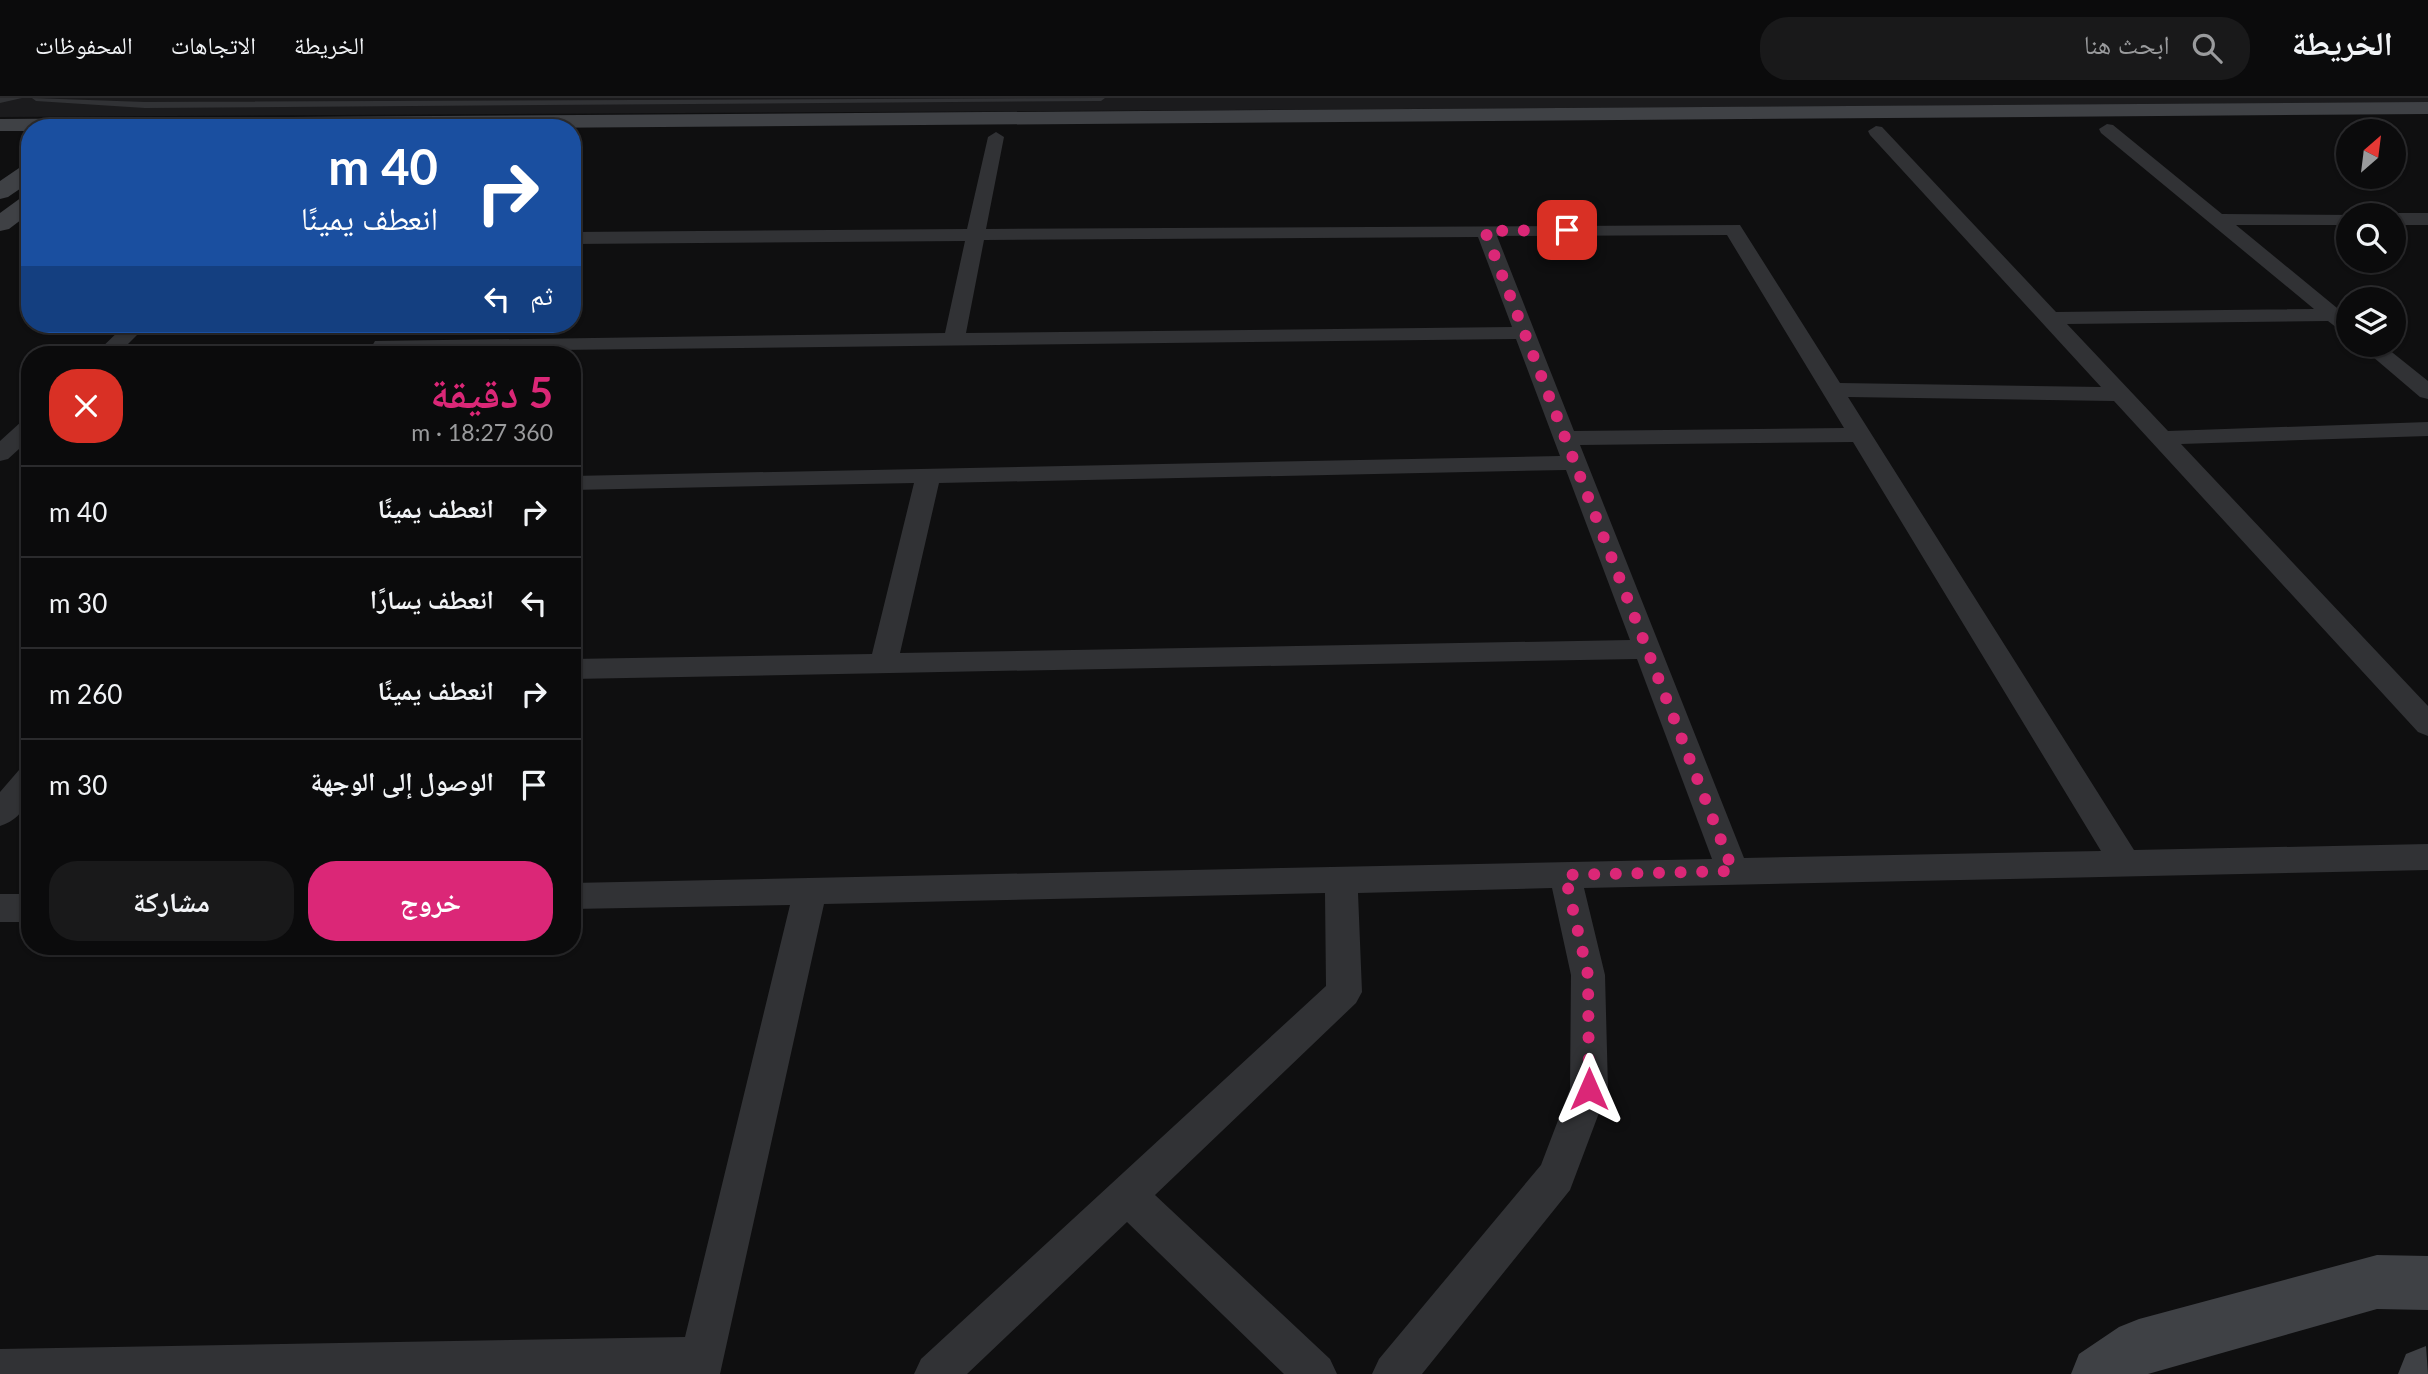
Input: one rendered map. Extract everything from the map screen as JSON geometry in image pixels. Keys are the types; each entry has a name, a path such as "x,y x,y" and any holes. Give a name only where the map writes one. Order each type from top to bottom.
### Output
{"main road":[{"path":"581,122 2428,108"},
{"path":"0,125 21,125"},
{"path":"581,141 2428,126"},
{"path":"0,146 21,146"},
{"path":"0,192 21,177"},
{"path":"0,224 21,209"},
{"path":"2099,1374 2138,1347 2165,1339 2376,1282 2428,1283"}],"street":[{"path":"2107,129 2336,316"},
{"path":"1876,131 2428,725"},
{"path":"954,340 996,137"},
{"path":"2218,220 2336,219"},
{"path":"2406,219 2428,219"},
{"path":"581,238 1733,229 2126,863"},
{"path":"1485,231 1733,871"},
{"path":"2050,318 2336,321"},
{"path":"115,346 128,333"},
{"path":"581,347 1524,333"},
{"path":"2385,357 2428,392"},
{"path":"1833,390 2120,394"},
{"path":"2161,438 2428,429"},
{"path":"0,453 21,434"},
{"path":"1565,438 1861,435"},
{"path":"0,453 21,452"},
{"path":"581,483 1575,463"},
{"path":"884,663 928,476"},
{"path":"581,669 1647,649"},
{"path":"0,814 21,789"},
{"path":"581,896 2428,857"},
{"path":"1394,1374 1556,1177 1589,1089 1588,975 1565,875"},
{"path":"936,1374 1344,992 1341,880"},
{"path":"0,1371 700,1366 810,891"},
{"path":"0,908 21,908"},
{"path":"1127,1195 1315,1374"}],"lane":[{"path":"0,100 18,98"},
{"path":"36,98 145,105 501,100 1101,98"}],"shaded area":[{"path":"0,98 2428,98 2428,103 0,117"}],"route":[{"path":"1567,230 1485,231 1733,871 1565,875 1588,975 1589,1089"}]}
